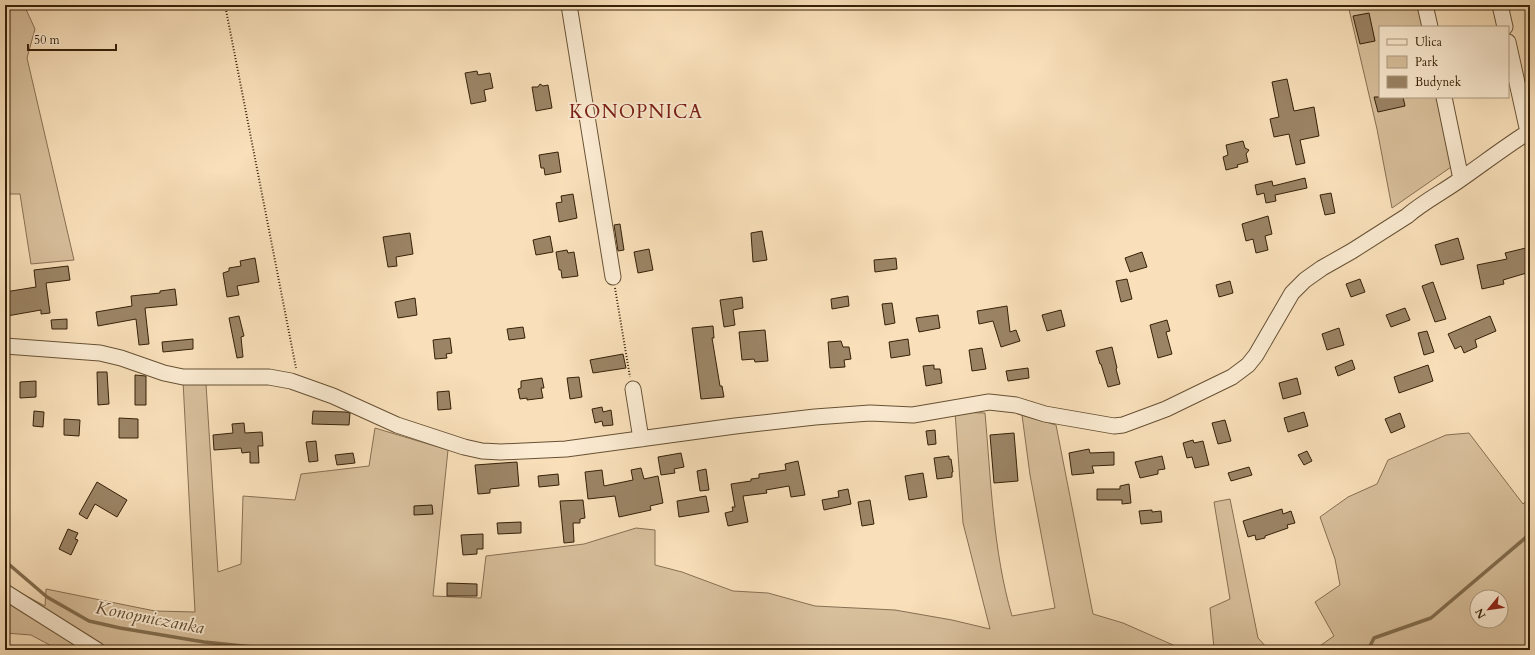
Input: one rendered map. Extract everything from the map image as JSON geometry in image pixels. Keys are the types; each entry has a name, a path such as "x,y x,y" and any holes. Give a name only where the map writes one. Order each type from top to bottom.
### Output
{"street":[{"path":"569,5 614,277"},
{"path":"1425,5 1430,26"},
{"path":"1500,5 1505,26"},
{"path":"5,346 100,353 121,358 164,373 183,377 269,377 297,383 333,396 397,425 464,447 482,451 501,452 566,449 734,426 820,417 870,413 913,415 989,402 1016,405 1045,414 1105,425 1123,424 1166,409 1232,377 1248,365 1256,355 1292,293 1305,280 1461,179 1479,165 1529,132 1509,46"},
{"path":"1444,98 1461,179"},
{"path":"632,389 641,439"},
{"path":"5,592 97,650"}],"path":[{"path":"226,5 298,378 297,383"},
{"path":"614,277 632,389"}],"green space":[{"path":"5,5 24,5 35,29 27,58 74,260 31,264 20,194 5,194"},
{"path":"1348,5 1420,5 1424,26 1379,26 1379,98 1439,98 1454,165 1392,208 1377,129"},
{"path":"183,381 206,384 218,572 241,564 243,496 295,500 301,474 369,466 375,428 448,450 433,596 481,598 486,556 584,544 636,528 655,530 655,565 682,572 733,591 768,593 815,606 895,610 952,620 990,629 963,523 955,412 985,413 991,490 997,541 1012,616 1055,608 1030,475 1022,415 1056,425 1093,614 1123,623 1180,648 1214,648 1210,608 1230,599 1214,502 1230,499 1258,638 1269,650 59,650 31,635 5,633 5,591 17,591 45,606 46,589 155,611 195,612"},
{"path":"1469,433 1523,504 1530,497 1530,650 1314,650 1334,636 1315,602 1340,585 1335,559 1320,517 1348,497 1377,484 1388,460 1446,435"}],"building":[{"path":"1369,13 1375,41 1360,44 1353,16"},
{"path":"477,71 478,75 490,73 493,88 484,90 486,101 471,104 465,73"},
{"path":"1287,79 1294,111 1314,107 1319,136 1300,140 1305,163 1296,165 1289,134 1274,137 1270,119 1279,117 1272,82"},
{"path":"540,84 543,86 548,85 552,108 536,111 532,87 538,87"},
{"path":"1374,97 1403,98 1405,106 1378,112"},
{"path":"1243,141 1245,148 1249,150 1246,154 1248,162 1237,165 1238,167 1226,170 1223,157 1228,155 1226,145"},
{"path":"558,152 561,172 545,175 544,168 541,168 539,155"},
{"path":"1305,178 1307,188 1275,195 1276,201 1266,203 1264,193 1257,195 1255,185 1272,181 1273,186"},
{"path":"1331,193 1335,213 1325,215 1320,195"},
{"path":"573,194 577,218 559,222 556,203 562,202 561,196"},
{"path":"1268,216 1272,234 1265,236 1268,250 1256,253 1253,239 1246,241 1242,224"},
{"path":"620,224 624,250 618,251 614,225"},
{"path":"762,231 767,260 753,262 751,233"},
{"path":"410,233 413,254 396,257 397,266 388,267 383,237"},
{"path":"550,236 553,252 536,255 533,240"},
{"path":"1458,238 1464,259 1441,265 1435,245"},
{"path":"1530,247 1530,272 1503,280 1504,284 1482,289 1477,265 1507,259 1505,253"},
{"path":"649,249 653,270 638,273 634,252"},
{"path":"567,250 568,253 574,252 578,276 562,278 556,252"},
{"path":"1142,252 1147,267 1130,272 1125,258"},
{"path":"255,258 259,282 237,286 239,295 227,297 223,273 229,271 229,268 241,266 240,261"},
{"path":"896,258 897,269 875,272 874,260"},
{"path":"68,266 70,280 46,283 50,313 41,314 41,310 7,316 5,292 36,287 34,270"},
{"path":"1127,279 1132,299 1121,302 1116,281"},
{"path":"1360,279 1365,292 1351,297 1346,284"},
{"path":"1230,281 1233,293 1219,297 1216,285"},
{"path":"1433,282 1446,319 1435,322 1422,286"},
{"path":"175,289 177,305 145,308 149,344 139,345 136,319 98,326 96,312 132,306 131,296 160,293 160,291"},
{"path":"848,296 849,306 832,309 831,299"},
{"path":"742,297 743,308 733,310 735,325 724,327 720,300"},
{"path":"415,298 417,315 398,318 395,302"},
{"path":"892,303 895,323 885,325 882,304"},
{"path":"1007,306 1010,332 1016,330 1020,341 1001,347 993,321 979,324 977,311"},
{"path":"1405,308 1410,320 1391,327 1386,315"},
{"path":"1061,310 1065,326 1047,331 1042,315"},
{"path":"938,315 940,328 919,332 916,318"},
{"path":"239,316 244,336 241,337 243,357 237,358 229,318"},
{"path":"1490,316 1496,331 1475,340 1477,347 1464,353 1461,346 1455,349 1448,334"},
{"path":"67,319 67,329 52,329 51,320"},
{"path":"1167,320 1170,331 1166,332 1172,354 1158,358 1150,325"},
{"path":"713,326 714,338 712,338 720,386 722,386 724,397 701,399 692,328"},
{"path":"523,327 525,338 509,340 507,329"},
{"path":"1339,328 1344,345 1327,350 1322,334"},
{"path":"765,330 768,361 755,362 754,359 742,360 739,332"},
{"path":"1427,331 1434,352 1424,355 1418,333"},
{"path":"450,338 452,353 446,354 447,358 435,359 433,340"},
{"path":"193,339 193,349 163,352 162,342"},
{"path":"908,339 910,355 891,358 889,342"},
{"path":"841,341 843,347 849,347 851,359 844,360 845,367 830,368 828,342"},
{"path":"1112,347 1120,384 1108,387 1096,351"},
{"path":"982,348 986,369 972,371 969,350"},
{"path":"623,354 626,368 593,373 590,360"},
{"path":"1352,360 1355,369 1338,376 1335,367"},
{"path":"934,365 934,369 940,369 942,383 926,386 923,366"},
{"path":"1428,365 1433,381 1399,393 1394,377"},
{"path":"1028,368 1029,378 1008,381 1006,371"},
{"path":"97,372 107,372 109,404 98,405"},
{"path":"135,375 146,376 146,405 135,405"},
{"path":"579,377 582,397 570,399 567,378"},
{"path":"542,378 544,388 541,388 543,398 527,400 527,398 520,399 518,389 521,388 521,381"},
{"path":"1297,378 1301,394 1283,399 1279,383"},
{"path":"36,381 36,397 20,398 20,382"},
{"path":"449,391 451,409 438,410 437,392"},
{"path":"602,407 603,412 611,410 613,425 603,426 602,421 595,423 592,409"},
{"path":"34,411 44,412 43,427 33,426"},
{"path":"313,411 350,413 349,425 312,424"},
{"path":"1304,412 1308,426 1288,432 1284,418"},
{"path":"1400,413 1405,427 1391,433 1385,419"},
{"path":"119,418 138,419 138,438 119,438"},
{"path":"64,419 80,420 79,436 64,435"},
{"path":"1225,420 1231,441 1218,444 1212,423"},
{"path":"244,423 245,433 262,432 263,446 258,446 259,463 250,463 250,452 242,453 241,448 214,450 213,435 233,433 232,424"},
{"path":"935,430 936,444 928,445 926,431"},
{"path":"1014,433 1018,481 994,483 990,435"},
{"path":"1193,440 1194,443 1203,441 1209,465 1195,468 1192,457 1187,458 1183,443"},
{"path":"316,441 318,461 309,462 306,442"},
{"path":"1089,449 1090,453 1114,452 1114,465 1092,466 1094,473 1072,475 1069,453"},
{"path":"1307,451 1312,461 1304,465 1298,455"},
{"path":"353,453 355,463 337,465 335,455"},
{"path":"681,453 684,467 674,469 675,473 661,475 658,457"},
{"path":"949,456 949,459 951,459 953,472 952,477 937,479 934,458"},
{"path":"1162,456 1165,469 1158,470 1158,474 1140,478 1135,462"},
{"path":"798,461 805,495 791,497 789,486 766,490 767,493 743,496 748,522 728,526 725,513 733,511 732,507 735,507 731,484 751,481 751,479 759,478 759,474 786,470 785,464"},
{"path":"517,462 519,486 490,489 490,493 478,494 475,465"},
{"path":"1249,467 1252,475 1231,481 1228,473"},
{"path":"641,468 644,479 658,476 663,503 650,506 651,510 619,517 615,496 588,499 585,472 602,470 604,486 633,480 631,470"},
{"path":"706,469 709,490 700,491 697,471"},
{"path":"923,473 927,497 909,500 905,476"},
{"path":"558,474 559,485 539,487 538,476"},
{"path":"97,482 127,500 117,517 95,504 87,519 79,514"},
{"path":"1129,484 1131,503 1122,504 1122,500 1097,500 1097,489 1120,489 1120,486"},
{"path":"848,489 851,504 824,510 822,500 839,497 838,491"},
{"path":"706,496 709,512 679,517 677,501"},
{"path":"583,500 585,518 580,519 580,523 573,523 574,542 564,543 560,501"},
{"path":"870,500 874,524 862,526 858,502"},
{"path":"432,505 433,514 414,515 414,506"},
{"path":"1282,509 1283,514 1291,511 1295,523 1287,525 1288,528 1265,536 1265,538 1256,540 1255,535 1248,537 1243,521"},
{"path":"1152,510 1152,512 1161,511 1162,522 1141,524 1139,511"},
{"path":"521,522 521,533 498,534 497,523"},
{"path":"68,529 78,533 75,539 78,540 71,555 59,549"},
{"path":"483,534 483,549 477,549 477,554 463,555 461,535"},
{"path":"447,583 477,584 477,596 447,596"}],"waterway":[{"path":"1368,650 1374,638 1431,618 1530,534"},
{"name":"Konopniczanka","path":"5,561 47,597 89,621 120,628 204,642 285,650"}],"district":[{"name":"KONOPNICA","path":"636,112"}]}
